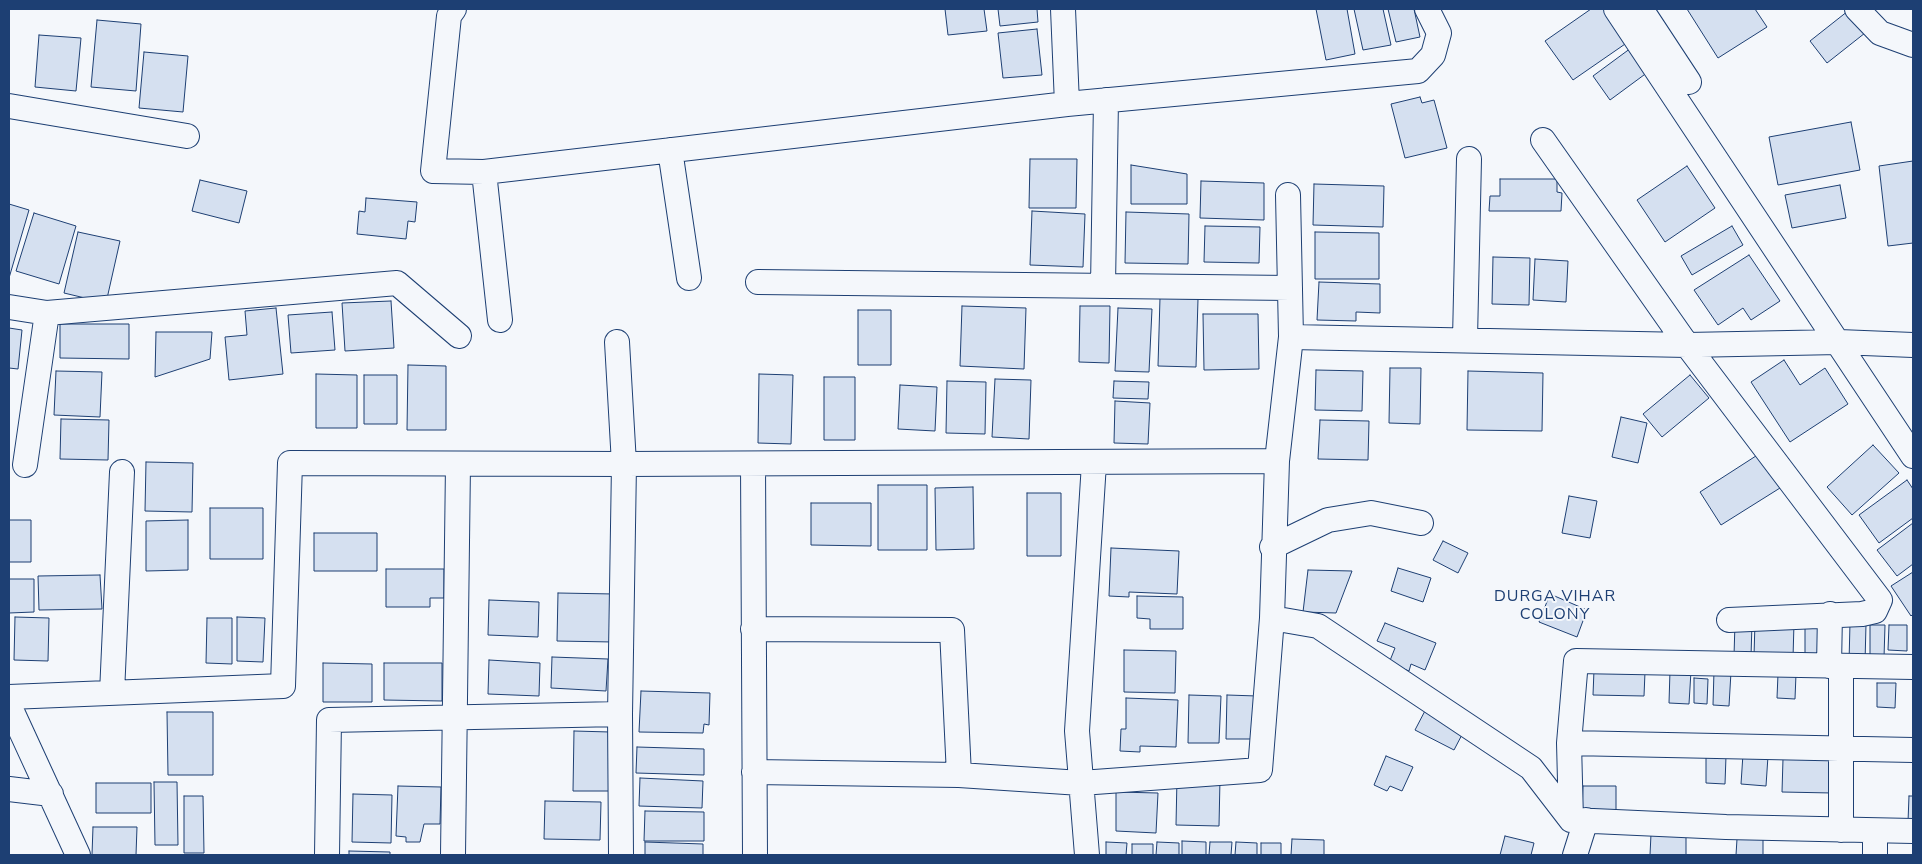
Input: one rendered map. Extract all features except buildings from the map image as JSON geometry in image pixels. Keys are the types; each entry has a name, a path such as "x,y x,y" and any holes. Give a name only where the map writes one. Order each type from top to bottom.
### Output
{"street":[{"path":"454,9 449,16 433,171 484,172 1067,104 1418,72 1433,55 1439,33 1427,9"},
{"path":"1063,9 1067,104"},
{"path":"1616,9 1913,456"},
{"path":"1641,9 1689,82"},
{"path":"1857,9 1880,33 1913,45"},
{"path":"1103,286 1106,100"},
{"path":"9,106 187,136"},
{"path":"1543,140 1687,345 1880,600 1875,610 1862,614 1729,620"},
{"path":"670,150 689,278"},
{"path":"1465,339 1469,159"},
{"path":"484,172 500,320"},
{"path":"754,772 959,775 1081,783 1260,770 1272,618 1272,547 1277,461 1291,337 1288,195"},
{"path":"758,282 1290,288"},
{"path":"9,307 47,313 397,283 459,336"},
{"path":"25,465 47,313"},
{"path":"1291,337 1465,339 1687,345 1839,342 1913,345"},
{"path":"617,342 624,464 620,714 621,855"},
{"path":"9,697 283,686 290,462 753,464 1277,461"},
{"path":"1087,855 1078,732 1094,463"},
{"path":"453,855 458,464"},
{"path":"753,464 755,855"},
{"path":"112,693 122,472"},
{"path":"1272,547 1328,520 1371,513 1421,524"},
{"path":"1830,614 1841,748 1842,830"},
{"path":"1272,618 1318,626 1531,768 1578,820 1913,831"},
{"path":"754,629 952,630 959,775"},
{"path":"1575,855 1578,820 1569,743 1576,660 1913,667"},
{"path":"9,705 78,855"},
{"path":"327,855 329,720 620,714"},
{"path":"1569,743 1913,750"},
{"path":"9,789 51,794"},
{"path":"1875,831 1875,855"}],"district":[{"name":"DURGA VIHAR COLONY","path":"1555,606"}]}
